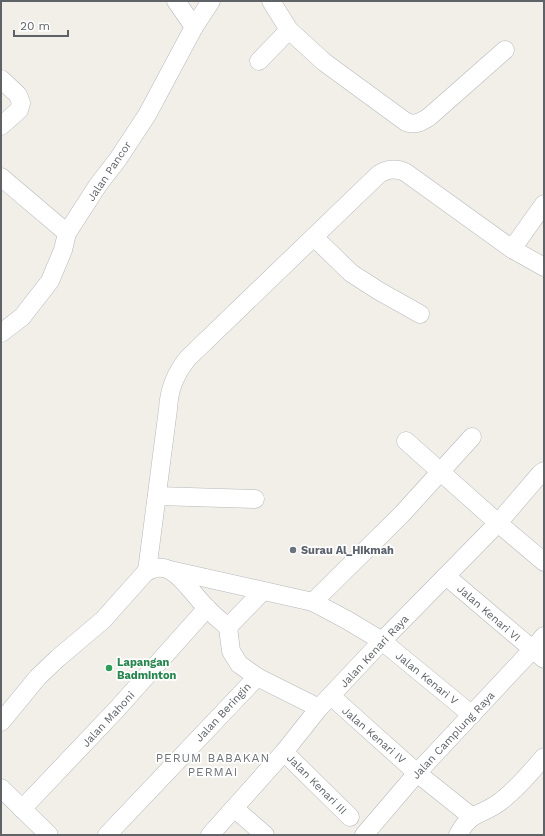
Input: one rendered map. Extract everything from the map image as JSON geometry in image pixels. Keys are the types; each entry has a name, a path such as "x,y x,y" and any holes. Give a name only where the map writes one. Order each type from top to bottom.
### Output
{"street":[{"path":"176,1 194,27"},
{"name":"Jalan Pancor","path":"1,333 22,317 50,281 61,258 67,233 98,185 147,115 194,27 211,1"},
{"path":"271,1 289,30 324,62 410,124 416,124 429,116 505,50"},
{"path":"260,61 289,30"},
{"path":"1,78 18,95 21,103 19,110 1,126"},
{"path":"1,722 38,677 103,620 147,571 169,398 175,377 181,367 378,175 386,170 393,169 405,172 512,249 544,267"},
{"path":"1,177 67,233"},
{"path":"512,249 544,204"},
{"path":"314,237 351,273 420,314"},
{"path":"313,602 402,514 472,437"},
{"path":"406,441 544,562"},
{"name":"Jalan Kenari Raya","path":"210,835 284,752 325,702 498,522 544,471"},
{"path":"157,496 255,499"},
{"name":"Jalan Kenari V","path":"147,571 157,567 313,602 382,641 472,715"},
{"path":"170,570 176,574 207,608 228,627 263,591"},
{"name":"Jalan Kenari VI","path":"446,576 538,655"},
{"name":"Jalan Mahoni","path":"22,809 117,710 207,608"},
{"name":"Jalan Kenari IV","path":"228,627 231,651 239,664 257,677 325,702 418,773 472,817"},
{"name":"Jalan Camplung Raya","path":"364,835 418,773 472,715 538,655 544,636"},
{"name":"Jalan Beringin","path":"107,835 257,677"},
{"name":"Jalan Kenari III","path":"284,752 350,817"},
{"path":"458,835 466,822 472,817 499,802 516,789 544,757"},
{"path":"1,788 49,835"},
{"path":"234,808 265,835"}],"place":[{"name":"Surau Al_Hikmah","path":"293,550"},
{"name":"Lapangan Badminton","path":"109,668"}],"district":[{"name":"PERUM BABAKAN PERMAI","path":"213,765"}]}
